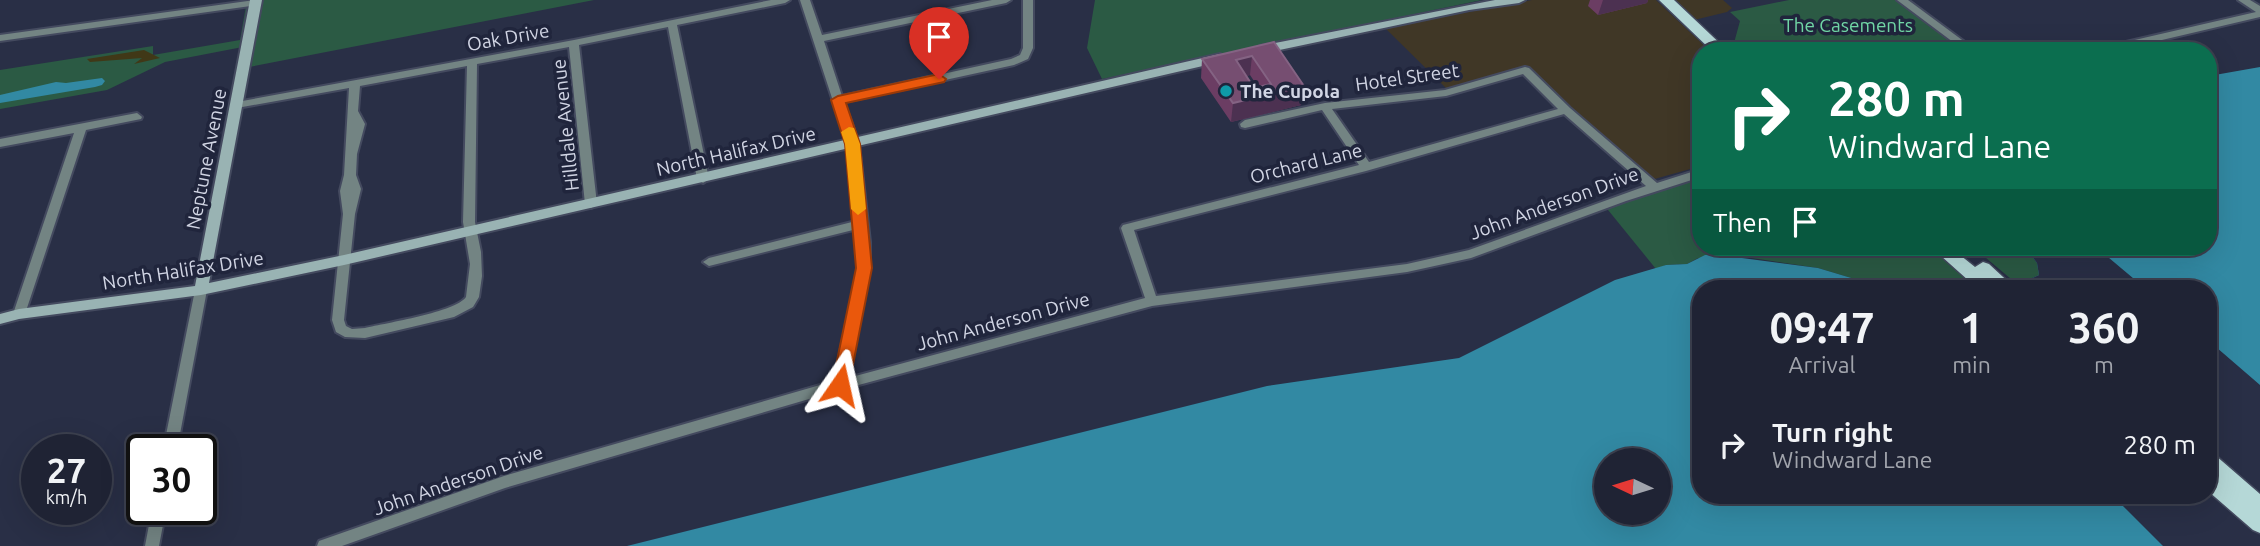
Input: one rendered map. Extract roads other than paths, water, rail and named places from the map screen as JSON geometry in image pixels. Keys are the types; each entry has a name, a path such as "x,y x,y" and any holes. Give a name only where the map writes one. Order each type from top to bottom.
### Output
{"main road":[{"path":"1666,0 1713,42"},
{"path":"1953,256 1992,280"},
{"path":"1964,256 1983,280"},
{"path":"2217,469 2260,506"},
{"path":"2217,486 2260,524"}],"street":[{"name":"Oak Drive","path":"237,104 574,43 785,0"},
{"path":"805,0 853,144 864,268 840,385"},
{"path":"818,39 1006,0"},
{"path":"838,100 1014,62 1024,57 1028,48 1028,0"},
{"name":"North Halifax Drive","path":"0,319 19,314 201,289 344,260 853,144 1072,90 1469,7 1520,0"},
{"path":"1902,0 1960,42"},
{"path":"2243,0 2260,12"},
{"path":"0,38 255,1"},
{"name":"Neptune Avenue","path":"173,434 255,1"},
{"path":"2137,42 2260,12"},
{"path":"672,23 703,179"},
{"name":"Hilldale Avenue","path":"574,43 592,204"},
{"path":"355,82 353,111 360,124 352,152 346,191 349,214 338,320 341,329 356,334 454,312 469,304 475,290 470,222 472,61"},
{"name":"Hotel Street","path":"1245,124 1325,106 1446,93 1525,70 1654,187"},
{"path":"1325,106 1366,166"},
{"name":"Orchard Lane","path":"1152,301 1128,228 1566,110"},
{"path":"0,144 137,117"},
{"path":"19,314 81,128"},
{"name":"John Anderson Drive","path":"324,546 504,482 840,385 1152,301 1407,268 1471,254 1692,176"},
{"path":"709,262 860,223"},
{"path":"152,546 156,525"}],"water":[{"path":"2260,67 2260,546 627,546 1267,386 1459,358 1615,280 1666,265 1687,264 1703,256 1727,256 1818,268 1858,280 1692,280 1692,504 2217,504 2217,280 2028,280 2039,275 2037,263 2032,256 2217,256 2217,75"},
{"path":"102,78 105,81 102,85 95,87 0,103 0,95 56,82"}],"place":[{"name":"The Cupola","path":"1226,91"}],"park label":[{"name":"The Casements","path":"1848,25"}]}
